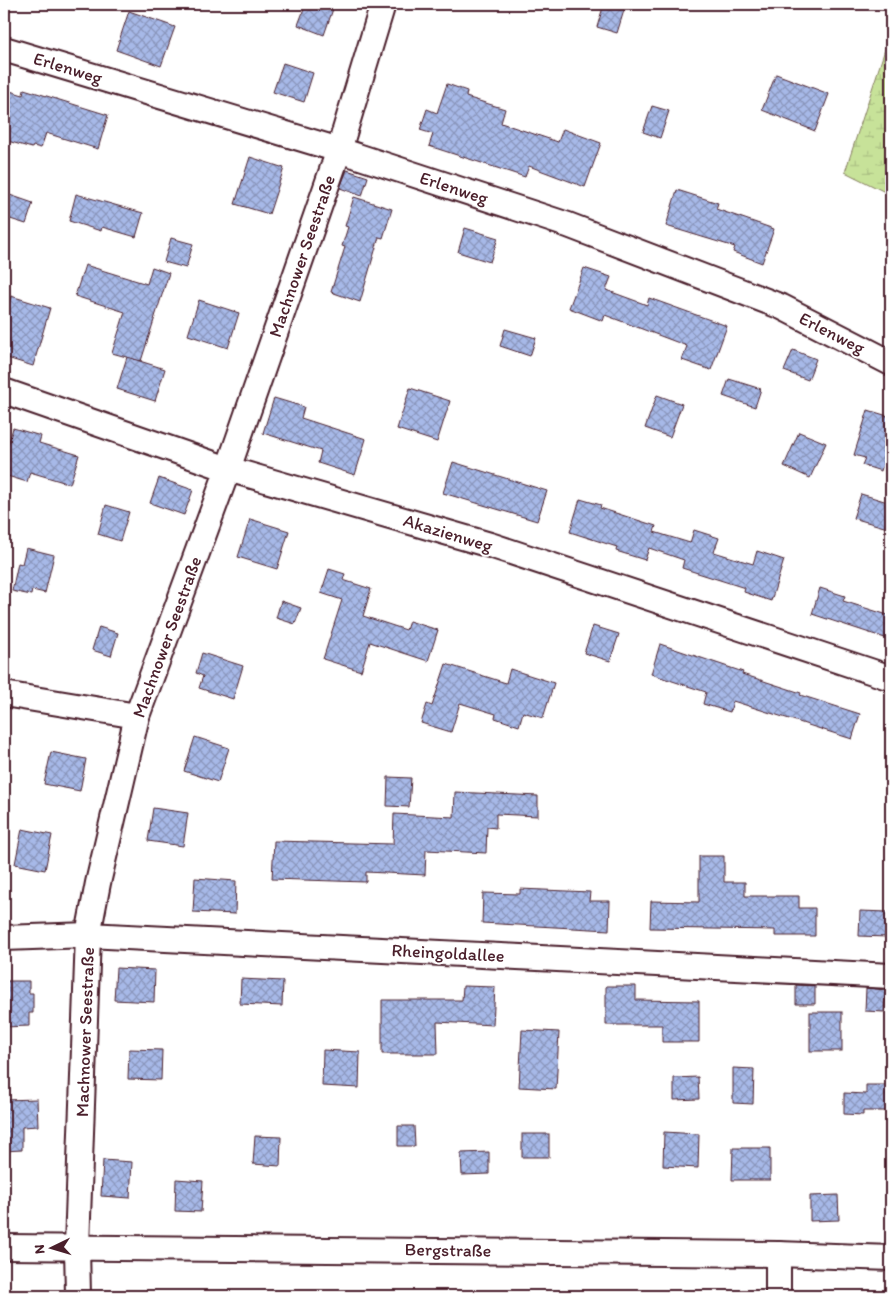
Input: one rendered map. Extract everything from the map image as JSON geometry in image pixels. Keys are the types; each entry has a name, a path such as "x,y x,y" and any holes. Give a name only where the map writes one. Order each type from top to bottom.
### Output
{"street":[{"name":"Machnower Seestraße","path":"78,1296 77,1246 88,935 98,883 137,716 228,468 339,150 383,4"},
{"name":"Erlenweg","path":"4,49 339,150 568,225 782,307 891,363"},
{"name":"Akazienweg","path":"4,391 228,468 490,545 891,678"},
{"path":"4,694 137,716"},
{"name":"Rheingoldallee","path":"4,938 88,935 891,976"},
{"name":"Bergstraße","path":"4,1247 77,1246 778,1254 891,1258"},
{"path":"778,1254 778,1296"}],"green space":[{"path":"891,31 891,195 845,172"}],"building":[{"path":"306,4 319,4 333,9 324,35 298,25"},
{"path":"604,4 626,4 617,33 597,27"},
{"path":"129,11 175,27 161,66 116,50"},
{"path":"283,63 313,73 304,102 273,92"},
{"path":"776,74 829,94 815,131 762,110"},
{"path":"447,84 467,91 466,97 505,109 501,123 558,142 563,129 601,143 585,187 529,166 525,177 429,146 433,134 420,130 427,109 437,113"},
{"path":"24,89 108,115 98,149 46,133 41,148 33,146 32,148 4,140 4,112 10,91 23,95"},
{"path":"652,106 669,111 660,138 643,132"},
{"path":"250,157 284,168 269,214 235,204"},
{"path":"347,170 368,177 362,196 340,188"},
{"path":"677,190 718,203 716,209 774,229 762,263 733,252 735,247 666,226"},
{"path":"4,193 33,203 26,224 4,217"},
{"path":"76,194 143,213 136,237 102,227 101,231 69,221"},
{"path":"354,197 392,209 383,238 379,237 360,302 331,292 345,247 342,246 348,227 345,226"},
{"path":"465,228 498,238 490,262 458,252"},
{"path":"171,238 193,244 186,268 164,262"},
{"path":"85,265 147,284 152,267 169,273 141,361 112,353 125,312 75,296"},
{"path":"584,268 611,277 606,290 647,305 649,298 727,326 711,370 682,360 687,346 605,315 603,321 569,308"},
{"path":"11,296 50,308 33,366 4,357 4,319"},
{"path":"199,300 239,313 228,348 188,335"},
{"path":"505,329 536,338 530,356 500,346"},
{"path":"793,350 816,359 808,380 784,371"},
{"path":"127,357 165,369 155,401 117,389"},
{"path":"729,379 761,389 755,407 723,396"},
{"path":"410,388 450,401 437,442 397,429"},
{"path":"657,395 682,404 670,437 645,428"},
{"path":"274,398 304,407 301,418 366,439 355,475 318,463 321,451 263,433"},
{"path":"868,410 891,417 891,466 883,464 881,471 862,465 865,458 854,455"},
{"path":"13,428 41,436 39,443 79,455 70,484 30,472 27,482 4,475 4,458"},
{"path":"799,432 826,443 810,478 784,466"},
{"path":"453,462 547,491 537,521 443,493"},
{"path":"159,478 193,490 184,515 150,503"},
{"path":"861,494 891,503 891,529 853,518"},
{"path":"580,499 601,505 600,508 656,526 654,532 690,543 694,530 719,538 714,552 753,564 757,551 784,560 771,601 744,592 745,588 682,568 684,560 649,548 645,560 616,551 617,547 570,532"},
{"path":"106,505 129,512 120,541 98,534"},
{"path":"250,519 289,531 277,569 238,557"},
{"path":"26,548 54,555 45,593 32,590 31,595 12,591 18,563 22,564"},
{"path":"329,569 345,574 343,580 371,589 363,616 406,630 409,621 438,630 428,661 370,642 361,671 323,659 342,600 321,593"},
{"path":"820,588 845,596 843,601 891,616 891,640 812,614"},
{"path":"281,601 301,608 295,624 276,618"},
{"path":"593,626 619,634 610,661 584,653"},
{"path":"99,627 118,633 111,656 92,650"},
{"path":"660,644 801,693 800,695 860,714 852,739 733,701 730,712 703,704 706,692 651,674"},
{"path":"202,653 243,666 233,699 199,688 203,676 196,673"},
{"path":"446,664 506,683 510,669 554,683 543,718 523,712 519,726 495,718 496,714 460,703 451,732 421,723 427,704 432,706"},
{"path":"195,737 229,748 218,782 184,771"},
{"path":"51,752 86,759 80,791 44,784"},
{"path":"388,777 411,778 409,807 387,806"},
{"path":"455,792 538,796 538,816 496,814 496,828 487,827 486,853 426,850 425,875 366,872 366,882 272,879 274,841 393,844 394,814 454,817"},
{"path":"153,808 188,813 183,846 148,841"},
{"path":"22,829 52,835 45,870 15,864"},
{"path":"699,856 724,856 724,882 745,882 745,896 799,896 799,908 815,908 815,936 775,936 775,930 650,928 651,901 699,902"},
{"path":"195,878 236,881 235,914 193,912"},
{"path":"520,889 590,892 589,901 610,901 609,930 482,923 483,893 520,894"},
{"path":"860,911 888,912 887,937 859,936"},
{"path":"116,968 155,970 154,1002 114,1000"},
{"path":"241,979 283,981 282,1006 240,1004"},
{"path":"4,981 29,981 29,993 33,993 33,1013 29,1013 29,1026 4,1027"},
{"path":"796,985 815,986 815,1004 796,1004"},
{"path":"463,986 495,987 493,1025 437,1022 438,1054 382,1054 382,1000 462,1000"},
{"path":"606,986 636,986 636,1000 699,1001 699,1042 662,1042 662,1025 606,1025"},
{"path":"866,988 886,990 884,1012 865,1011"},
{"path":"810,1012 842,1012 842,1051 810,1051"},
{"path":"522,1030 559,1032 556,1089 519,1087"},
{"path":"129,1049 162,1050 161,1080 128,1079"},
{"path":"323,1050 360,1052 359,1088 322,1086"},
{"path":"733,1068 754,1069 753,1104 733,1103"},
{"path":"698,1077 699,1099 674,1100 674,1078"},
{"path":"866,1085 891,1085 891,1111 863,1111 863,1115 844,1114 844,1093 866,1094"},
{"path":"37,1099 38,1126 22,1127 22,1150 4,1151 4,1100"},
{"path":"398,1126 414,1126 415,1146 398,1146"},
{"path":"664,1132 699,1134 698,1168 663,1166"},
{"path":"522,1134 549,1134 549,1157 522,1157"},
{"path":"255,1136 281,1137 280,1166 253,1164"},
{"path":"733,1148 770,1148 770,1180 732,1180"},
{"path":"489,1152 489,1174 462,1175 461,1153"},
{"path":"103,1160 132,1162 130,1198 101,1196"},
{"path":"176,1179 203,1181 201,1212 175,1211"},
{"path":"838,1195 839,1220 810,1221 810,1196"}]}
